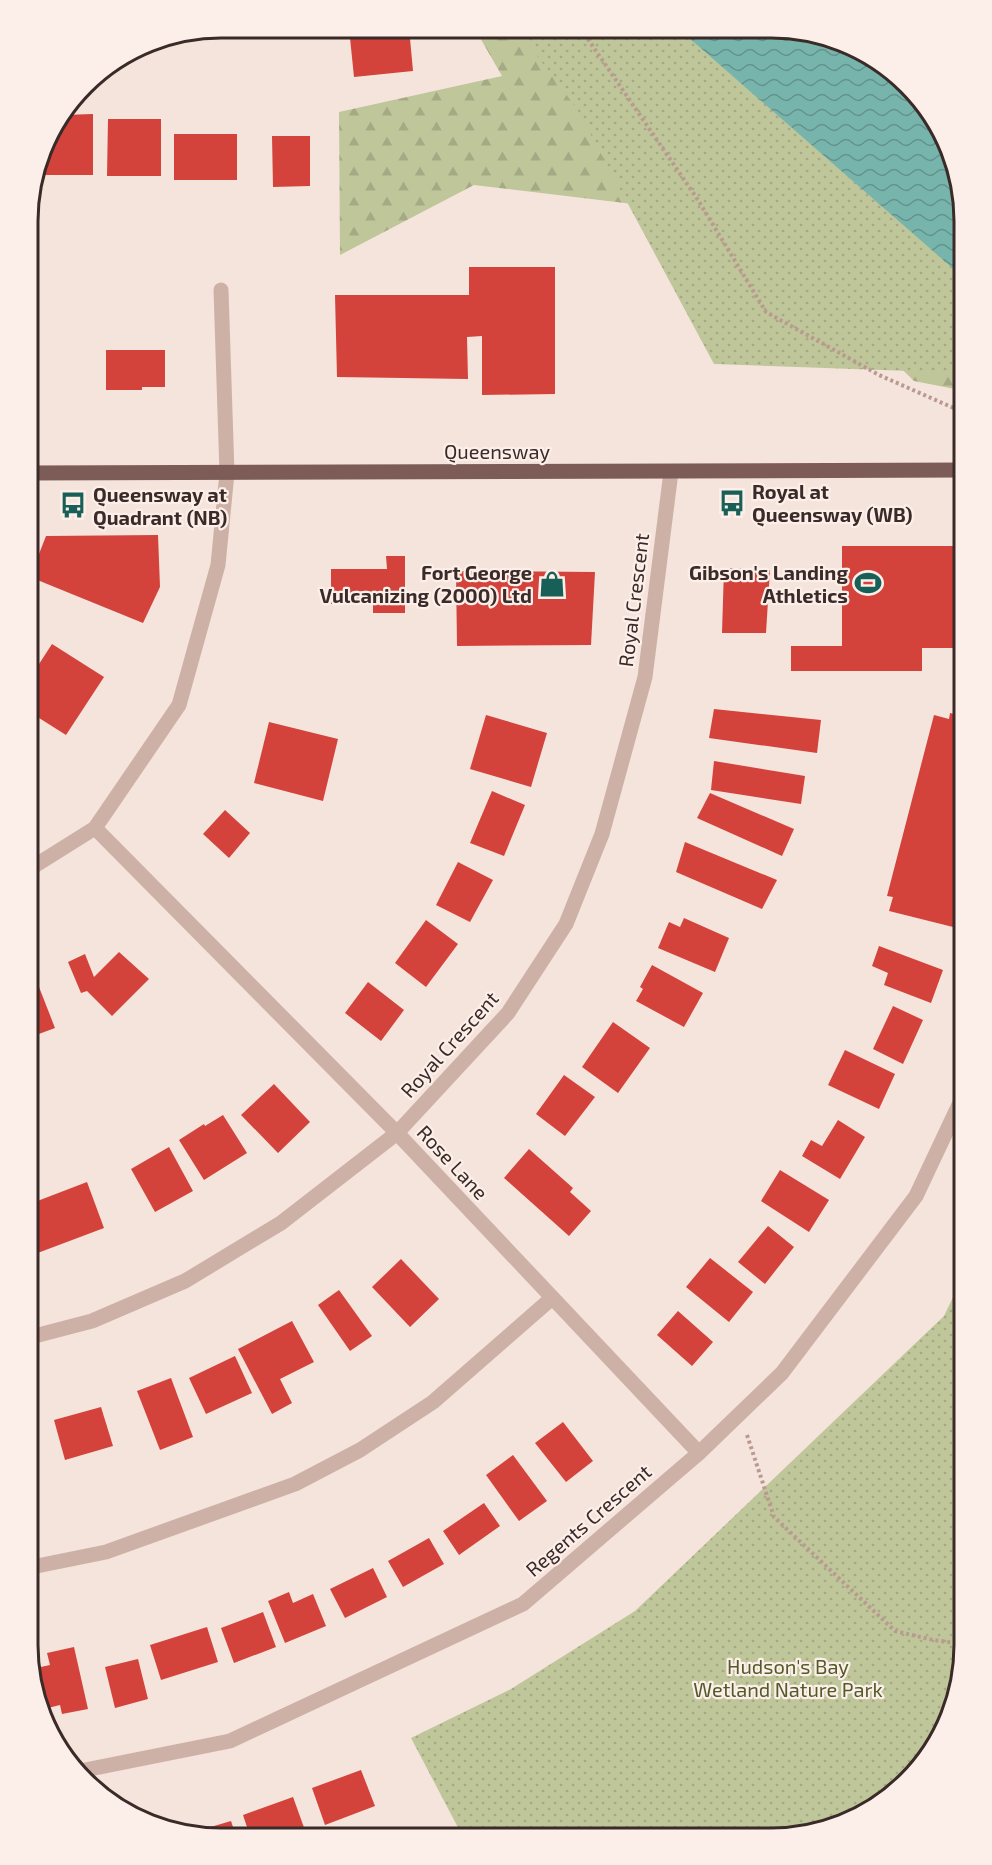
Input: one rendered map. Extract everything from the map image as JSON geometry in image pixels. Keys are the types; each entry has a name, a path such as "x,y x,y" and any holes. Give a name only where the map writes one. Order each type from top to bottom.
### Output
{"main road":[{"name":"Queensway","path":"38,473 954,470"}],"street":[{"path":"38,864 95,828 179,705 218,565 227,473 221,290"},
{"name":"Royal Crescent","path":"38,1335 92,1321 185,1281 281,1223 397,1133 508,1013 566,924 602,834 645,677 670,472"},
{"name":"Rose Lane","path":"95,828 397,1133 699,1454"},
{"name":"Regents Crescent","path":"88,1770 230,1741 523,1604 699,1454 782,1373 916,1196 954,1115"},
{"path":"38,1566 106,1551 295,1484 360,1450 434,1402 552,1298"}],"path":[{"path":"587,38 698,200 766,312 879,375 954,407"},
{"path":"733,1420 749,1437 755,1464 774,1517 895,1630 933,1641 954,1643"}],"green space":[{"path":"480,38 640,38 891,260 954,364 954,389 914,381 835,303 666,208 474,185 340,255 339,112 502,76"},
{"path":"524,38 783,38 830,47 873,68 909,100 924,119 936,140 948,173 953,197 954,221 954,373 714,364 577,109"},
{"name":"Hudson's Bay Wetland Nature Park","path":"954,1295 954,1656 945,1703 936,1725 909,1765 873,1797 830,1818 807,1824 771,1828 458,1828 411,1738 511,1689 635,1611 944,1316"}],"water":[{"path":"689,38 783,38 807,41 852,56 873,68 892,83 924,119 945,162 953,197 954,269"}],"building":[{"path":"350,38 410,38 413,71 354,77"},
{"path":"93,114 93,175 44,175 51,151 71,115"},
{"path":"108,119 161,119 161,176 107,176"},
{"path":"174,134 237,134 237,180 174,180"},
{"path":"272,136 310,136 310,186 273,187"},
{"path":"469,267 555,267 555,394 482,395 482,336 467,337 468,379 337,377 335,295 469,295"},
{"path":"106,350 165,350 165,387 142,387 142,390 106,390"},
{"path":"158,535 160,587 143,623 38,580 38,556 46,536"},
{"path":"842,546 954,546 954,648 922,648 922,671 791,671 791,646 842,646"},
{"path":"386,556 405,556 405,613 373,613 373,604 331,604 331,569 387,569"},
{"path":"724,568 770,570 766,633 722,633"},
{"path":"456,571 595,572 591,645 457,646"},
{"path":"52,644 104,677 66,735 38,717 38,666"},
{"path":"714,709 821,720 817,753 709,738"},
{"path":"950,713 954,714 954,927 889,911 893,897 887,896 934,715 949,719"},
{"path":"486,715 547,733 531,787 470,769"},
{"path":"269,722 338,739 323,801 254,783"},
{"path":"714,761 805,776 801,804 711,790"},
{"path":"492,791 525,805 504,856 470,843"},
{"path":"710,793 794,829 782,856 697,818"},
{"path":"225,810 250,833 229,858 203,834"},
{"path":"685,842 777,880 762,909 676,872"},
{"path":"458,862 493,880 470,922 436,905"},
{"path":"684,918 729,938 715,972 658,948 669,922 680,927"},
{"path":"426,920 458,944 426,987 395,963"},
{"path":"879,946 943,970 931,1003 884,985 888,973 872,966"},
{"path":"119,952 149,979 112,1016 87,991 81,993 68,962 85,954 94,977"},
{"path":"652,965 703,993 684,1027 636,1001 643,989 640,987"},
{"path":"368,982 404,1010 381,1041 345,1013"},
{"path":"38,987 55,1028 38,1034"},
{"path":"893,1006 923,1020 903,1064 873,1049"},
{"path":"613,1022 650,1048 618,1093 582,1067"},
{"path":"845,1050 895,1074 879,1109 828,1085"},
{"path":"564,1075 595,1097 565,1136 536,1114"},
{"path":"274,1084 310,1122 278,1153 241,1115"},
{"path":"223,1115 247,1153 204,1180 179,1140"},
{"path":"838,1120 865,1137 840,1179 802,1156 811,1140 822,1146"},
{"path":"169,1147 193,1191 155,1212 131,1169"},
{"path":"529,1149 573,1188 570,1192 591,1211 569,1236 504,1178"},
{"path":"780,1170 829,1200 809,1232 761,1201"},
{"path":"87,1182 104,1228 38,1253 38,1201"},
{"path":"768,1226 794,1247 765,1284 738,1262"},
{"path":"710,1258 753,1292 729,1322 686,1287"},
{"path":"401,1259 439,1299 410,1327 372,1287"},
{"path":"339,1290 372,1336 350,1351 318,1305"},
{"path":"678,1311 713,1342 692,1366 657,1335"},
{"path":"292,1321 314,1362 280,1379 292,1403 272,1414 238,1349"},
{"path":"235,1356 252,1393 206,1414 189,1378"},
{"path":"171,1378 193,1437 160,1450 137,1391"},
{"path":"101,1407 113,1446 65,1460 54,1420"},
{"path":"563,1422 593,1461 566,1482 535,1443"},
{"path":"513,1455 547,1501 519,1521 486,1475"},
{"path":"484,1503 500,1526 459,1555 443,1531"},
{"path":"429,1538 444,1564 403,1587 388,1561"},
{"path":"373,1568 387,1597 345,1618 330,1589"},
{"path":"289,1592 293,1603 313,1594 326,1626 285,1643 268,1601"},
{"path":"263,1612 276,1647 234,1663 221,1628"},
{"path":"207,1627 218,1662 161,1680 150,1645"},
{"path":"74,1647 88,1709 62,1714 60,1705 49,1708 39,1667 50,1665 47,1653"},
{"path":"138,1659 148,1699 115,1708 105,1667"},
{"path":"361,1770 375,1806 325,1825 312,1788"},
{"path":"293,1797 304,1828 247,1828 243,1815"},
{"path":"231,1821 233,1828 221,1828 210,1827"}],"place":[{"name":"Royal at Queensway (WB)","path":"732,503"},
{"name":"Queensway at Quadrant (NB)","path":"73,505"},
{"name":"Gibson's Landing Athletics","path":"868,583"},
{"name":"Fort George Vulcanizing (2000) Ltd","path":"552,584"}]}
